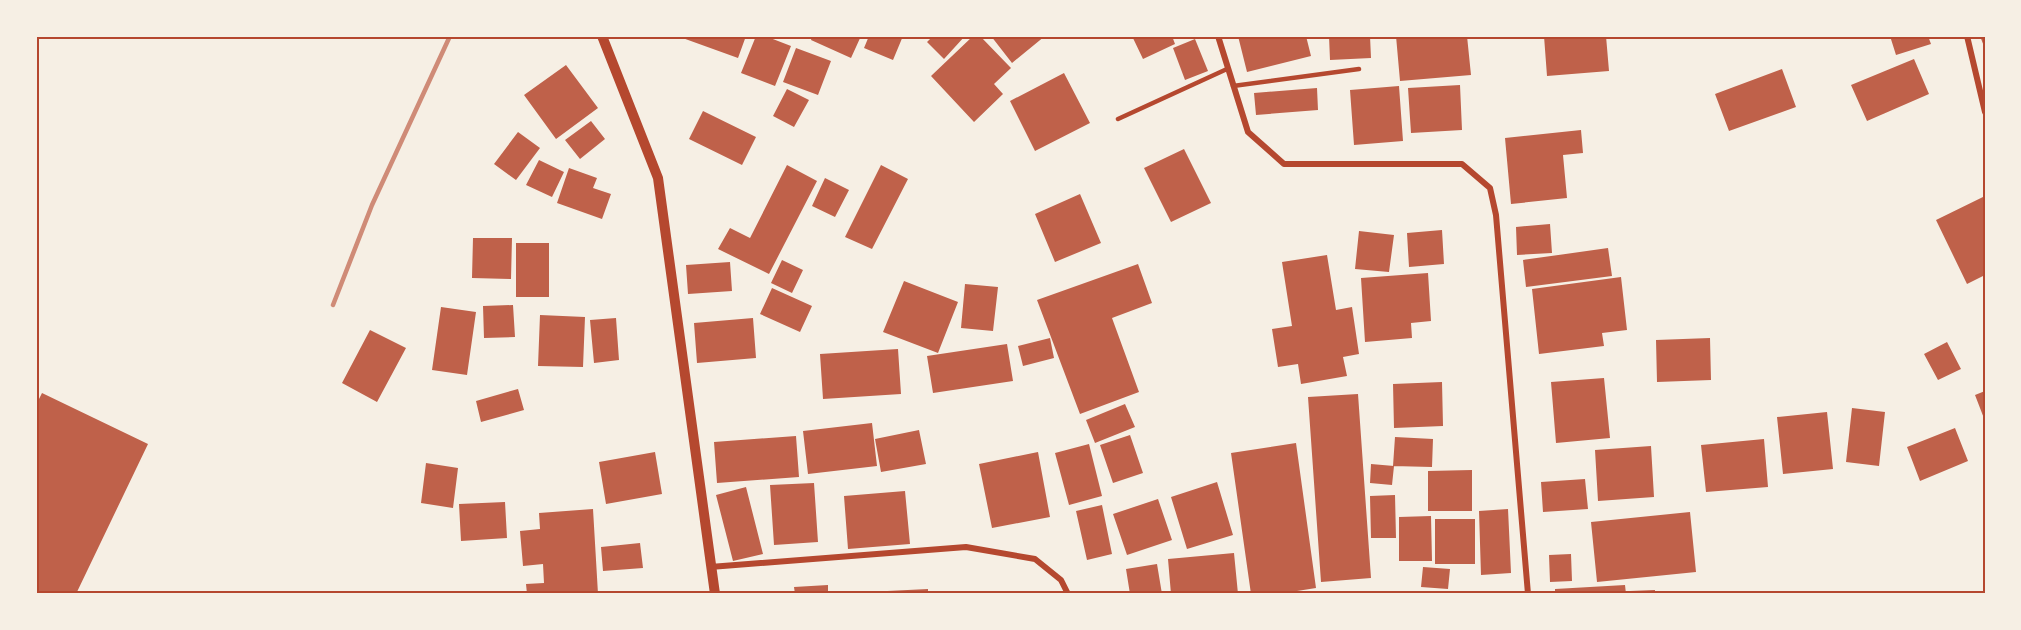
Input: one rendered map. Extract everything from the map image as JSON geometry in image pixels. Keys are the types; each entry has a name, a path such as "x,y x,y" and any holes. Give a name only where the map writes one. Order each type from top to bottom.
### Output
{"street":[{"path":"602,36 658,178 715,594"},
{"path":"1218,36 1248,132 1284,165 1462,164 1490,188 1496,215 1528,594"},
{"path":"1967,36 1985,112"},
{"path":"710,567 966,547 1035,559 1061,580 1068,594"}],"lane":[{"path":"1118,119 1227,69"},
{"path":"1233,87 1359,69"}],"building":[{"path":"677,36 746,36 738,58"},
{"path":"756,36 765,36 791,46 775,86 741,73"},
{"path":"812,36 861,36 851,58 811,40"},
{"path":"869,36 903,36 893,60 864,48"},
{"path":"933,36 965,36 944,59 927,42"},
{"path":"973,36 980,36 1011,68 994,84 1003,94 974,122 931,76"},
{"path":"991,36 1045,36 1012,63"},
{"path":"1132,36 1172,36 1175,44 1143,59"},
{"path":"1238,36 1306,36 1311,56 1247,72"},
{"path":"1329,36 1370,36 1371,58 1330,60"},
{"path":"1396,36 1467,36 1471,75 1400,81"},
{"path":"1544,36 1606,36 1609,71 1547,76"},
{"path":"1890,36 1928,36 1931,44 1896,55"},
{"path":"1980,36 1985,36 1985,49"},
{"path":"1195,39 1208,71 1185,80 1173,48"},
{"path":"796,48 831,61 818,95 783,82"},
{"path":"1914,59 1929,94 1867,121 1851,85"},
{"path":"566,65 598,108 556,139 524,95"},
{"path":"1782,69 1796,107 1729,131 1715,94"},
{"path":"1064,73 1090,123 1035,151 1010,101"},
{"path":"1460,85 1462,130 1411,133 1408,88"},
{"path":"1399,86 1403,141 1354,145 1350,90"},
{"path":"1317,88 1318,110 1256,115 1254,93"},
{"path":"787,89 809,100 794,127 773,116"},
{"path":"703,111 756,137 742,165 689,139"},
{"path":"591,121 605,139 580,159 565,140"},
{"path":"1581,130 1583,153 1563,155 1567,198 1511,204 1505,138"},
{"path":"518,132 540,148 516,180 494,164"},
{"path":"1184,149 1211,203 1171,222 1144,168"},
{"path":"539,160 564,172 552,197 526,185"},
{"path":"787,165 817,181 769,274 718,249 730,228 750,238"},
{"path":"881,165 908,179 872,249 845,237"},
{"path":"569,168 597,178 593,188 611,194 602,219 557,203"},
{"path":"825,178 849,190 835,217 812,206"},
{"path":"1080,194 1101,243 1055,262 1035,214"},
{"path":"1985,196 1985,275 1967,284 1936,220"},
{"path":"1550,224 1552,253 1517,255 1516,227"},
{"path":"1442,230 1444,264 1409,267 1407,233"},
{"path":"1359,231 1394,235 1389,272 1355,269"},
{"path":"473,238 512,238 511,279 472,278"},
{"path":"516,243 549,243 549,297 516,297"},
{"path":"1608,248 1612,276 1526,287 1523,260"},
{"path":"1327,255 1336,310 1352,307 1359,354 1343,357 1347,376 1301,384 1298,364 1278,367 1272,329 1292,326 1282,262"},
{"path":"782,260 803,270 792,293 771,283"},
{"path":"730,262 732,291 688,294 686,265"},
{"path":"1138,264 1152,303 1112,318 1139,392 1080,414 1037,300"},
{"path":"1428,273 1431,321 1411,323 1412,338 1365,342 1361,278"},
{"path":"1621,277 1627,330 1602,333 1604,346 1539,354 1532,289"},
{"path":"904,281 958,302 938,353 883,332"},
{"path":"965,284 998,287 993,331 961,328"},
{"path":"772,288 812,306 800,332 760,314"},
{"path":"513,305 515,337 484,338 483,306"},
{"path":"441,307 476,312 467,375 432,370"},
{"path":"540,315 585,317 583,367 538,366"},
{"path":"616,318 619,360 594,363 590,320"},
{"path":"753,318 756,358 697,363 694,323"},
{"path":"370,330 406,348 377,402 342,383"},
{"path":"1050,338 1054,358 1023,366 1018,346"},
{"path":"1710,338 1711,380 1657,382 1656,340"},
{"path":"1947,342 1961,369 1938,380 1924,354"},
{"path":"1007,344 1013,381 933,393 927,356"},
{"path":"898,349 901,394 823,399 820,354"},
{"path":"1604,378 1610,438 1556,443 1551,382"},
{"path":"1442,382 1443,426 1394,428 1393,384"},
{"path":"518,389 524,410 481,422 476,401"},
{"path":"1985,391 1985,421 1975,395"},
{"path":"42,393 148,444 76,594 36,594 36,405"},
{"path":"1358,394 1371,578 1321,582 1308,397"},
{"path":"1125,404 1135,427 1095,443 1086,420"},
{"path":"1852,408 1885,412 1879,466 1846,462"},
{"path":"1827,412 1833,469 1783,474 1777,417"},
{"path":"872,423 877,466 808,474 803,431"},
{"path":"1955,428 1968,461 1920,481 1907,447"},
{"path":"919,430 926,464 881,472 875,439"},
{"path":"1130,435 1143,473 1113,483 1100,445"},
{"path":"796,436 799,477 717,483 714,442"},
{"path":"1395,437 1433,439 1432,467 1393,466"},
{"path":"1764,439 1768,487 1706,492 1701,445"},
{"path":"1296,443 1316,588 1278,594 1251,594 1231,453"},
{"path":"1089,444 1102,496 1069,505 1055,453"},
{"path":"1651,446 1654,497 1598,501 1595,450"},
{"path":"655,452 662,494 606,504 599,462"},
{"path":"1038,452 1050,517 992,528 979,464"},
{"path":"426,463 458,468 453,508 421,503"},
{"path":"1371,464 1394,466 1392,485 1370,483"},
{"path":"1472,470 1472,511 1428,511 1428,471"},
{"path":"1585,479 1588,509 1543,512 1541,482"},
{"path":"1217,482 1233,535 1187,549 1171,497"},
{"path":"814,483 818,542 774,545 770,485"},
{"path":"746,487 763,554 733,561 716,495"},
{"path":"905,491 910,544 848,549 844,496"},
{"path":"1395,495 1396,538 1371,538 1370,496"},
{"path":"1158,499 1172,540 1127,555 1113,514"},
{"path":"505,502 507,538 461,541 459,504"},
{"path":"1102,505 1112,554 1087,560 1076,511"},
{"path":"593,509 598,594 527,594 526,584 544,583 543,564 523,566 520,531 540,529 539,513"},
{"path":"1508,509 1511,573 1481,575 1479,511"},
{"path":"1690,512 1696,572 1597,582 1591,522"},
{"path":"1431,516 1432,561 1399,561 1399,517"},
{"path":"1435,519 1475,519 1475,564 1435,564"},
{"path":"640,543 643,568 603,571 601,547"},
{"path":"1234,553 1238,594 1171,594 1168,559"},
{"path":"1571,554 1572,581 1550,582 1549,555"},
{"path":"1157,564 1162,594 1130,594 1126,569"},
{"path":"1423,567 1450,569 1448,589 1421,587"},
{"path":"828,585 828,594 795,594 794,587"},
{"path":"1625,585 1626,594 1555,594 1555,589"},
{"path":"928,589 928,594 867,594 867,592"},
{"path":"1655,590 1655,594 1630,594 1630,591"}],"railway":[{"path":"333,305 372,205 450,36"}]}
